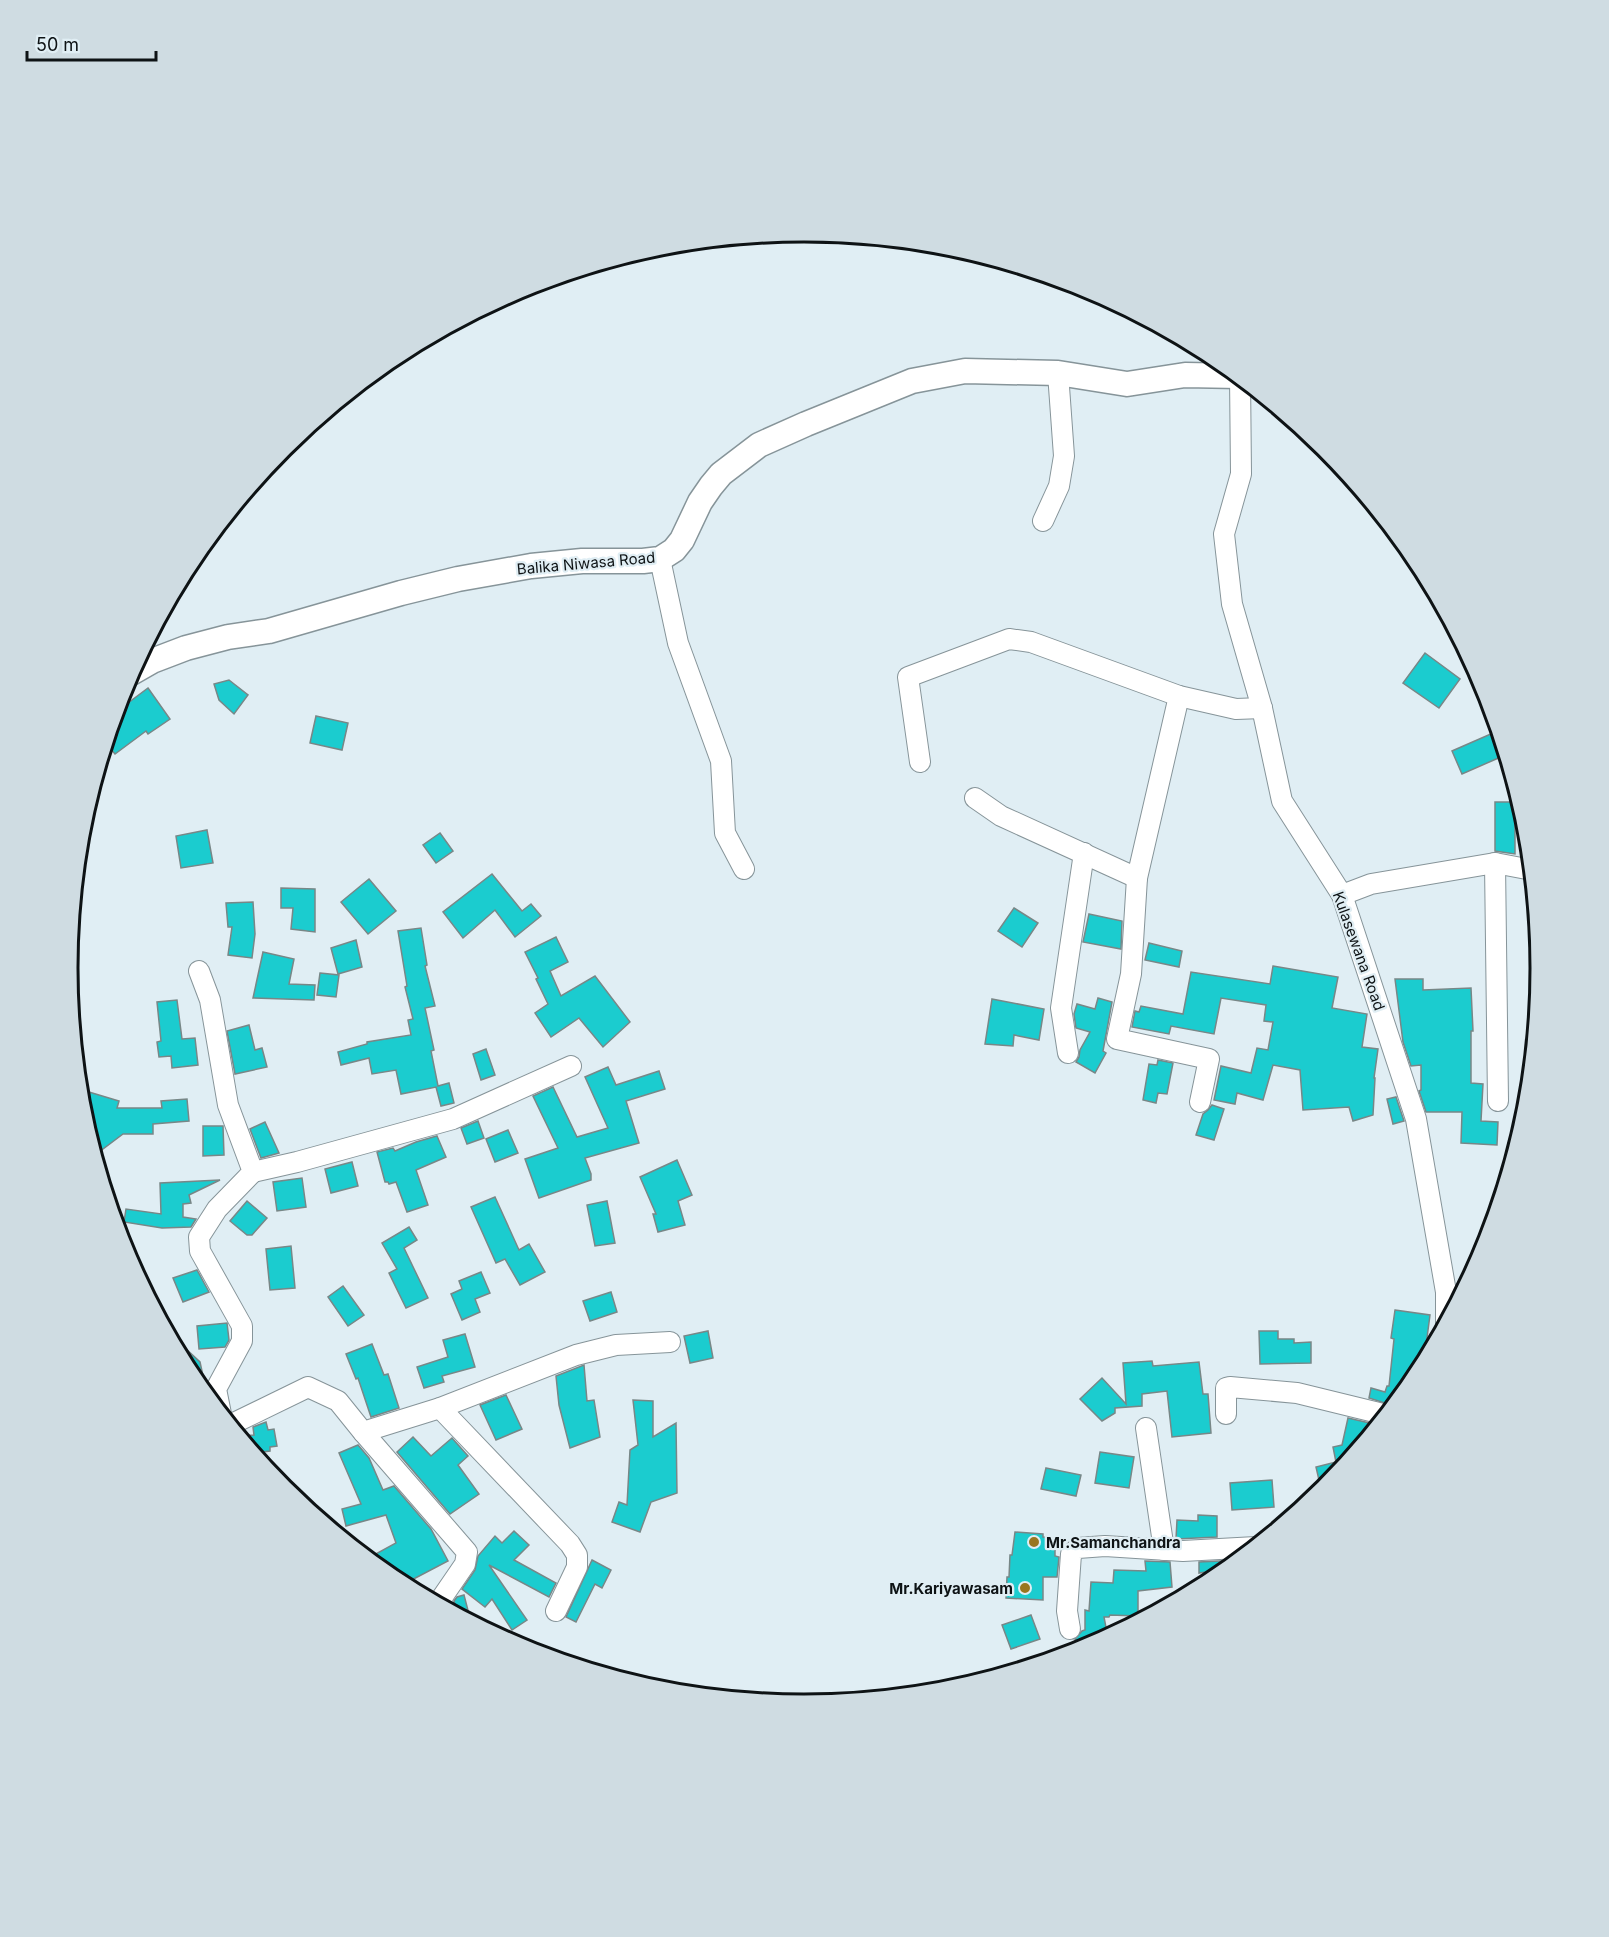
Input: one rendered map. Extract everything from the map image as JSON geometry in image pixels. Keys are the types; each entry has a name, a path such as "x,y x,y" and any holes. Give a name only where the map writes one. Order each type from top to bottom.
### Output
{"street":[{"name":"Balika Niwasa Road","path":"145,664 186,648 228,637 269,630 458,579 531,566 582,561 660,559 674,550 682,540 700,502 721,474 759,445 912,381 965,371 1058,373 1127,384 1185,375 1225,376"},
{"path":"1043,521 1059,486 1064,456 1058,373"},
{"name":"Kulasewana Road","path":"1240,387 1241,474 1224,534 1232,604 1262,708 1282,801 1342,895 1416,1119 1446,1292 1446,1309"},
{"path":"660,559 678,643 721,761 725,833 744,869"},
{"path":"920,762 908,677 1010,639 1031,642 1179,696 1236,709 1262,708"},
{"path":"1179,696 1137,878 1131,974 1118,1039 1209,1059 1200,1102"},
{"path":"975,798 1002,816 1137,878"},
{"path":"1068,1053 1061,1008 1084,854"},
{"path":"1495,863 1498,1101"},
{"path":"1342,895 1371,884 1495,863 1524,868"},
{"path":"199,971 210,1000 228,1106 252,1172"},
{"path":"217,1396 216,1389 242,1341 242,1326 200,1251 199,1237 217,1209 252,1172 297,1162 453,1119 572,1066"},
{"path":"363,1432 440,1408 576,1354 616,1345 670,1342"},
{"path":"237,1422 308,1387 338,1401 467,1552 465,1564 442,1598"},
{"path":"1226,1414 1225,1392 1226,1388 1230,1387 1297,1393 1379,1413"},
{"path":"440,1408 577,1554 577,1567 556,1611"},
{"path":"1146,1428 1174,1551"},
{"path":"1070,1629 1067,1611 1071,1554 1078,1548 1105,1546 1174,1551 1243,1548"}],"building":[{"path":"1425,653 1460,679 1439,708 1403,683"},
{"path":"229,680 248,695 234,714 219,700 214,684"},
{"path":"148,688 170,719 148,734 146,731 115,754 112,751 129,703"},
{"path":"316,716 348,723 342,750 310,743"},
{"path":"1492,734 1499,758 1462,774 1452,751"},
{"path":"1495,802 1511,802 1515,818 1515,854 1495,851"},
{"path":"207,830 213,863 181,868 176,836"},
{"path":"440,833 453,851 436,863 423,845"},
{"path":"492,874 522,911 531,904 541,916 515,937 495,910 463,938 443,912"},
{"path":"369,879 396,911 368,934 341,902"},
{"path":"281,888 315,889 315,932 291,929 293,908 281,908"},
{"path":"253,902 255,934 252,958 228,955 232,927 228,927 226,903"},
{"path":"1014,908 1038,923 1022,947 998,931"},
{"path":"1089,914 1122,921 1121,949 1083,942"},
{"path":"421,928 427,965 425,966 435,1006 425,1008 434,1050 431,1051 438,1086 449,1083 454,1103 441,1106 436,1087 401,1094 396,1070 372,1074 369,1058 341,1065 338,1052 367,1044 367,1042 411,1035 408,1020 413,1019 405,987 407,986 398,931"},
{"path":"556,937 568,962 550,971 561,996 595,976 630,1022 603,1047 579,1018 551,1037 535,1013 548,1004 525,952"},
{"path":"356,940 362,967 338,974 331,948"},
{"path":"1149,943 1182,951 1179,967 1145,960"},
{"path":"263,952 294,959 289,984 315,985 314,1000 253,998"},
{"path":"1273,966 1338,977 1332,1008 1367,1014 1362,1047 1378,1049 1373,1115 1353,1121 1349,1107 1303,1110 1300,1070 1273,1065 1263,1100 1237,1093 1235,1104 1214,1100 1221,1066 1251,1073 1257,1048 1268,1050 1273,1022 1264,1021 1266,1005 1221,998 1214,1034 1171,1026 1169,1034 1132,1027 1135,1011 1139,1012 1141,1006 1183,1014 1191,972 1270,984"},
{"path":"320,973 339,975 336,997 317,995"},
{"path":"1395,979 1423,979 1423,990 1471,988 1473,1031 1471,1031 1471,1083 1483,1084 1481,1121 1498,1122 1497,1145 1461,1143 1462,1112 1426,1112 1419,1091 1421,1090 1421,1065 1411,1066 1403,1042"},
{"path":"1098,998 1112,1002 1103,1051 1106,1053 1095,1073 1076,1062 1090,1032 1076,1028 1074,1014 1077,1004 1095,1009"},
{"path":"992,999 1044,1009 1039,1040 1014,1035 1013,1046 985,1044"},
{"path":"177,1000 182,1039 195,1038 198,1065 172,1068 171,1056 159,1057 157,1042 161,1041 157,1002"},
{"path":"249,1025 255,1050 262,1048 267,1067 235,1074 227,1031"},
{"path":"486,1049 495,1075 481,1080 473,1054"},
{"path":"1158,1060 1173,1063 1167,1094 1158,1093 1156,1103 1143,1100 1149,1064 1157,1065"},
{"path":"608,1067 616,1085 659,1071 665,1089 626,1101 639,1143 585,1158 591,1180 539,1198 525,1159 558,1148 533,1096 553,1087 577,1137 608,1128 585,1077"},
{"path":"89,1092 119,1101 117,1108 162,1108 161,1101 187,1099 189,1121 153,1124 153,1134 123,1134 101,1150"},
{"path":"1396,1097 1404,1121 1393,1124 1387,1099"},
{"path":"1212,1105 1224,1109 1214,1140 1196,1135 1203,1114"},
{"path":"478,1121 484,1138 467,1144 461,1128"},
{"path":"265,1122 279,1153 261,1158 250,1129"},
{"path":"203,1126 223,1126 224,1155 203,1156"},
{"path":"508,1130 518,1153 495,1162 486,1139"},
{"path":"437,1136 446,1157 416,1170 428,1205 407,1212 396,1182 389,1184 385,1182 377,1152 393,1148 395,1151"},
{"path":"677,1160 692,1195 678,1201 685,1225 658,1232 653,1214 656,1214 640,1177"},
{"path":"352,1162 358,1186 331,1193 325,1169"},
{"path":"302,1178 306,1207 277,1211 273,1182"},
{"path":"220,1180 189,1195 191,1203 183,1204 183,1217 196,1219 191,1227 162,1228 124,1222 126,1209 161,1214 160,1183"},
{"path":"495,1197 519,1250 529,1244 545,1272 520,1285 505,1259 496,1263 471,1207"},
{"path":"247,1201 267,1218 252,1235 247,1235 230,1221"},
{"path":"607,1201 615,1243 595,1246 587,1205"},
{"path":"409,1227 417,1240 404,1248 428,1298 406,1308 389,1273 397,1269 382,1243"},
{"path":"291,1246 295,1288 270,1290 266,1249"},
{"path":"197,1270 209,1292 183,1302 173,1278"},
{"path":"481,1272 490,1293 475,1299 480,1312 462,1320 451,1294 462,1289 459,1281"},
{"path":"343,1286 364,1315 348,1326 328,1297"},
{"path":"611,1292 617,1312 590,1321 583,1301"},
{"path":"1395,1310 1430,1315 1426,1345 1386,1404 1369,1398 1371,1388 1385,1392 1389,1386 1394,1339 1391,1338"},
{"path":"227,1323 229,1340 225,1347 199,1349 197,1326"},
{"path":"708,1331 713,1358 690,1363 684,1336"},
{"path":"1259,1331 1278,1331 1278,1339 1294,1339 1294,1343 1311,1342 1311,1363 1260,1364"},
{"path":"465,1334 475,1367 442,1376 444,1382 424,1388 417,1367 448,1357 443,1340"},
{"path":"372,1344 384,1375 388,1374 399,1408 371,1417 358,1378 356,1379 346,1354"},
{"path":"185,1348 200,1362 203,1376"},
{"path":"1152,1361 1153,1366 1199,1362 1203,1394 1208,1394 1211,1433 1172,1437 1167,1391 1142,1394 1142,1406 1115,1408 1115,1413 1102,1421 1080,1399 1102,1378 1126,1404 1123,1363"},
{"path":"584,1365 587,1401 594,1400 600,1437 570,1448 559,1405 556,1376"},
{"path":"506,1395 522,1429 496,1440 480,1405"},
{"path":"633,1400 653,1401 653,1437 676,1423 677,1493 651,1502 640,1532 612,1522 619,1502 627,1505 630,1450 638,1445"},
{"path":"1348,1418 1371,1423 1319,1481 1316,1467 1336,1462 1333,1447 1342,1445"},
{"path":"266,1422 268,1430 274,1429 277,1446 270,1447 270,1451 262,1452 248,1435 254,1435 253,1427"},
{"path":"413,1437 431,1456 452,1438 468,1456 458,1465 479,1494 450,1514 397,1452"},
{"path":"358,1445 369,1458 383,1490 394,1486 431,1529 448,1561 412,1580 375,1554 396,1543 386,1515 346,1526 342,1509 361,1504 339,1453"},
{"path":"1100,1452 1134,1457 1129,1488 1095,1483"},
{"path":"1046,1468 1081,1475 1076,1496 1041,1489"},
{"path":"1272,1480 1274,1507 1232,1510 1230,1483"},
{"path":"1198,1515 1217,1516 1217,1537 1176,1539 1177,1520 1198,1521"},
{"path":"514,1531 529,1545 514,1560 556,1583 549,1597 489,1565 527,1620 512,1630 492,1599 485,1607 462,1589 475,1570 478,1556 495,1536 502,1543"},
{"path":"1015,1532 1043,1534 1043,1537 1055,1538 1055,1556 1059,1557 1057,1577 1043,1577 1043,1600 1006,1598 1010,1555 1012,1555"},
{"path":"592,1560 611,1570 602,1588 595,1584 576,1622 566,1617"},
{"path":"1145,1561 1170,1562 1172,1587 1138,1591 1138,1614 1104,1617 1106,1629 1076,1643 1075,1639 1085,1630 1085,1610 1089,1611 1091,1582 1113,1583 1114,1570 1146,1571"},
{"path":"1225,1561 1206,1574 1205,1572 1199,1573 1199,1562"},
{"path":"464,1595 469,1612 455,1605 454,1601 457,1597"},
{"path":"1031,1615 1040,1639 1011,1649 1002,1625"}],"place":[{"name":"Mr.Samanchandra","path":"1034,1542"},
{"name":"Mr.Kariyawasam","path":"1025,1588"}]}
